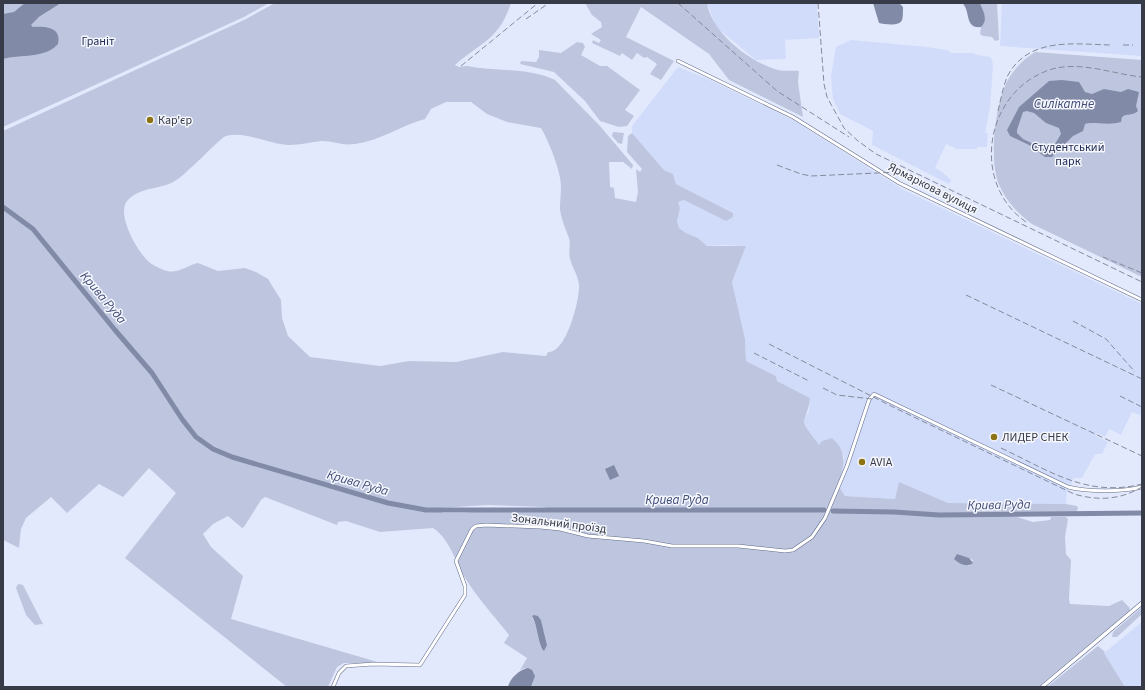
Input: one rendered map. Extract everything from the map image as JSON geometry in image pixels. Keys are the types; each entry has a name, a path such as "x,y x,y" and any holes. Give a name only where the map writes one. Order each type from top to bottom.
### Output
{"main road":[{"path":"1042,687 1142,603"}],"street":[{"name":"Ярмаркова вулиця","path":"678,61 793,117 899,183 1142,300"},
{"name":"Зональний проїзд","path":"332,687 344,667 362,664 420,665 465,595 465,586 456,561 474,526 495,525 560,529 588,536 644,541 672,546 738,546 788,551 800,546 819,529 840,485 869,400 872,395 876,394 1068,487 1082,490 1127,490 1142,487"}],"shaded area":[{"path":"707,3 817,3 819,38 785,40 786,59 756,60 716,27"},
{"path":"1002,3 1142,3 1142,56 1000,46"},
{"path":"851,40 927,47 947,50 951,53 973,53 991,57 993,64 990,108 985,133 988,133 987,147 977,147 977,149 957,149 946,144 935,168 951,180 949,184 872,145 873,131 840,114 833,99 831,76 836,47"},
{"path":"678,67 708,79 793,120 902,189 1142,304 1142,416 1132,412 1121,435 1109,429 1105,437 1097,433 1096,436 1108,442 1102,454 1095,454 1082,478 1074,478 1067,492 1066,504 948,503 899,483 895,499 845,496 838,485 844,457 836,441 832,438 819,445 804,424 804,419 809,411 810,398 777,381 776,376 746,361 745,339 732,282 746,246 707,246 698,238 679,228 677,220 680,208 678,202 684,200 733,213 676,184 673,174 664,170 632,133 632,126"},
{"path":"1142,622 1142,687 1125,687 1104,653"}],"green space":[{"path":"3,3 49,3 3,29"},
{"name":"Граніт","path":"61,3 269,3 244,17 3,127 3,59 9,57 33,27 31,25 32,22"},
{"path":"275,3 511,3 501,25 495,33 455,65 459,67 467,66 523,71 555,80 600,126 633,165 632,169 623,162 609,162 610,187 614,188 615,198 636,202 638,192 636,169 640,172 642,169 627,152 628,136 632,133 664,170 673,174 676,184 733,213 733,217 726,221 684,200 678,202 680,208 677,221 679,228 698,238 707,246 746,246 732,282 745,339 746,361 776,376 777,381 810,398 804,423 819,445 822,441 832,438 841,448 843,454 843,466 838,485 845,496 895,499 899,482 948,503 1066,504 1077,506 1078,509 1076,512 988,513 987,516 1017,517 1033,522 1050,520 1051,517 1066,517 1068,519 1065,537 1066,554 1071,560 1070,604 1109,606 1122,600 1130,610 1038,687 531,687 533,681 525,668 520,670 527,658 504,643 509,635 476,594 462,573 448,545 433,528 380,532 346,521 338,522 337,525 265,497 261,500 244,527 242,528 228,516 213,524 203,534 211,547 243,576 231,619 381,663 344,663 337,667 328,687 287,687 125,558 176,493 149,468 123,497 99,484 67,513 51,497 26,518 21,529 19,548 3,540 3,131 244,20","holes":["446,102 471,102 487,114 507,122 541,128 554,156 560,179 561,213 570,243 570,259 578,278 579,285 577,302 571,324 566,335 561,344 555,350 548,352 546,356 503,352 456,362 409,361 380,366 310,357 288,336 282,318 281,300 268,279 245,268 218,271 198,263 179,270 171,272 167,271 152,264 143,256 129,231 124,213 128,200 139,192 163,186 175,181 226,136 249,136 289,145 322,141 355,144 373,140 425,119 431,109","487,505 545,507 544,512 480,511 464,513 443,513 440,508","957,554 973,560 969,566 958,562","538,616 541,620 547,645 541,647 538,630 532,617"]},
{"path":"585,3 707,3 710,14 716,24 732,44 764,65 775,69 799,71 798,82 803,117 729,80 709,54 641,7 626,37 674,61 661,80 650,74 657,64 647,57 644,58 637,53 632,60 622,53 620,56 592,43 593,40 599,43 601,40 591,34 602,27 601,22 592,15"},
{"path":"980,3 997,3 999,40 995,41 992,37 983,36 980,34 985,18"},
{"path":"577,42 583,43 585,47 581,55 600,66 607,66 640,90 625,110 634,116 627,126 619,127 600,121 585,101 554,72 520,64 521,61 536,62 539,57 539,50 561,53"},
{"name":"Студентський парк","path":"1035,52 1142,60 1142,277 1032,224 1012,206 1001,189 995,171 994,158 995,129 1000,100 1009,78 1027,57"},
{"path":"613,132 624,133 622,144 618,143 612,136"},
{"path":"18,584 23,585 43,624 35,625 26,615 16,588"},
{"path":"1142,607 1142,614 1117,637 1112,637 1113,632"},
{"path":"1098,646 1105,652 1104,653 1125,687 1047,687"}],"water":[{"path":"25,3 61,3 39,17 31,25 33,27 47,27 55,31 59,38 58,44 53,49 39,54 3,59 3,14 14,12"},
{"path":"873,3 899,3 903,7 902,20 898,24 879,23"},
{"path":"962,3 980,3 985,18 985,21 981,27 972,25 965,6"},
{"name":"Силікатне","path":"1062,80 1079,82 1085,92 1092,94 1104,89 1121,92 1128,89 1139,92 1136,106 1138,111 1122,117 1121,122 1111,124 1085,124 1083,131 1073,136 1052,157 1045,157 1029,145 1010,136 1007,130 1019,107 1049,81","holes":["1027,111 1034,113 1046,123 1059,128 1061,134 1055,144 1044,149 1023,139 1017,133 1023,112"]},
{"path":"614,465 619,476 610,480 605,469"},
{"path":"957,554 969,558 973,563 968,565 961,564 954,559"},
{"path":"532,616 538,616 541,620 547,645 544,651 540,644 536,625"},
{"path":"528,668 532,670 535,676 531,687 508,687 515,675"}],"waterway":[{"name":"Крива Руда","path":"3,207 33,229 152,373 182,419 196,437 213,449 232,457 388,503 426,510 824,510"},
{"name":"Крива Руда","path":"833,511 894,512 939,515 1142,513"}],"railway":[{"path":"461,66 538,3"},
{"path":"526,19 549,3"},
{"path":"678,3 777,91 849,137"},
{"path":"818,3 824,84 827,97 844,128 858,141 876,154 1142,282"},
{"path":"998,111 1003,88 1008,75 1017,63 1028,54 1053,45 1110,45"},
{"path":"1123,45 1133,45"},
{"path":"1026,222 1008,205 997,185 992,163 992,140 999,117 1011,98 1027,81 1049,70 1060,67 1084,67 1142,77"},
{"path":"777,165 811,176 899,172 912,174"},
{"path":"1103,257 1142,273"},
{"path":"966,295 1142,379"},
{"path":"1073,321 1106,339 1135,372"},
{"path":"769,344 893,407 1074,494 1092,498 1109,498 1125,495 1142,487"},
{"path":"754,353 809,381"},
{"path":"991,385 1142,456"},
{"path":"823,388 837,395 872,399"},
{"path":"1120,396 1142,407"},
{"path":"1001,448 1068,480 1086,485 1122,487 1142,484"}],"place":[{"name":"Кар'єр","path":"150,120"},
{"name":"ЛИДЕР СНЕК","path":"994,437"},
{"name":"AVIA","path":"862,462"}]}
